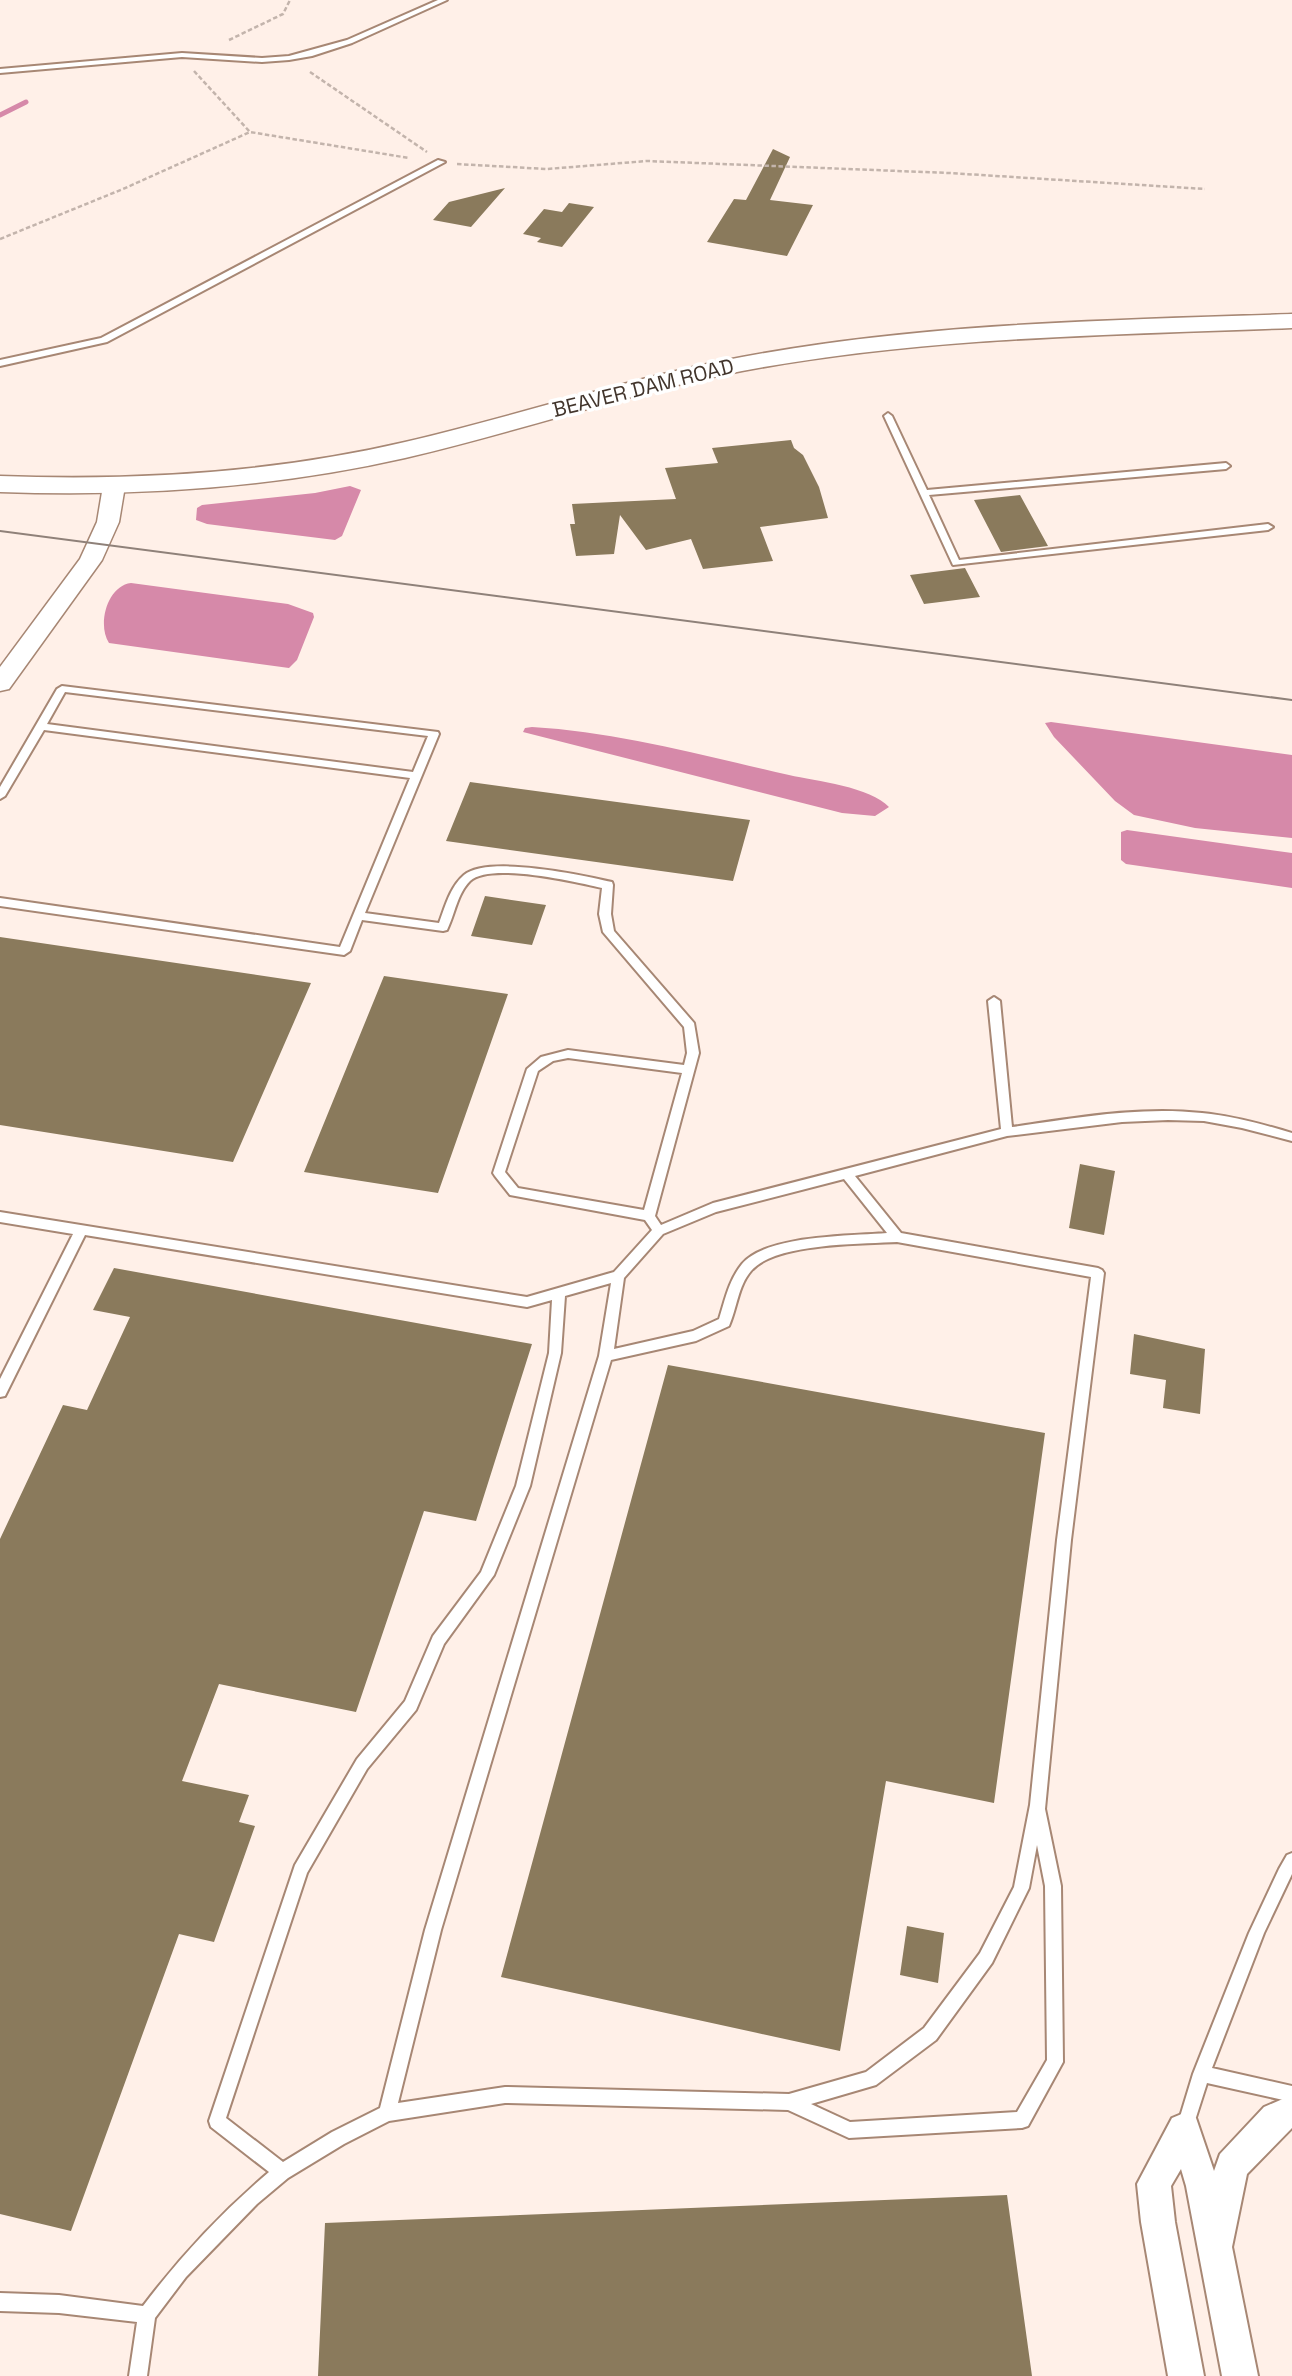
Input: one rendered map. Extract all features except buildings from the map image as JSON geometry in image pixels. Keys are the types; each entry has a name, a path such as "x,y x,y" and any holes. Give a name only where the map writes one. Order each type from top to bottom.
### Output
{"main road":[{"name":"BEAVER DAM ROAD","path":"0,484 114,486 274,473 388,454 655,382 824,351 997,333 1292,321"}],"street":[{"path":"0,684 91,560 108,522 114,486"},
{"path":"1216,2251 1232,2166 1276,2119 1292,2111"},
{"path":"1184,2130 1203,2186 1240,2376"},
{"path":"1184,2130 1154,2184 1158,2222 1186,2376"}],"lane":[{"path":"0,71 102,65 185,55 257,60 288,59 338,46 380,31 444,0"},
{"path":"0,363 104,340 442,162"},
{"path":"888,416 956,563 1268,527"},
{"path":"923,493 1226,466"},
{"path":"0,796 62,689 434,734 344,951 0,902"},
{"path":"41,726 417,776"},
{"path":"359,916 443,927 460,887 470,876 482,870 500,868 608,885 605,914 609,932 690,1026 693,1053 649,1216"},
{"path":"994,1001 1007,1132"},
{"path":"659,1231 649,1216 514,1192 499,1174 533,1069 542,1059 568,1054 689,1070"},
{"path":"0,1217 527,1302 618,1276 659,1231 713,1208 1007,1132 1145,1116 1193,1116 1253,1126 1292,1137"},
{"path":"847,1174 897,1237"},
{"path":"0,1392 80,1230"},
{"path":"138,2376 147,2315 180,2271 251,2198 282,2172 338,2137 387,2113 505,2095 789,2102 870,2078 930,2034 986,1958 1021,1888 1038,1805 1064,1540 1098,1273 897,1237 776,1249 754,1260 741,1275 724,1322 696,1336 606,1356"},
{"path":"387,2113 433,1930 606,1356 618,1276"},
{"path":"282,2172 217,2121 300,1870 362,1764 411,1705 438,1640 487,1575 523,1486 555,1353 559,1293"},
{"path":"789,2102 849,2130 1021,2120 1055,2062 1053,1886 1038,1805"},
{"path":"1184,2130 1201,2074 1247,1956 1280,1879 1292,1860"},
{"path":"1201,2074 1292,2094"},
{"path":"0,2302 59,2304 147,2315"}],"path":[{"path":"250,132 237,115 198,78 185,55 274,20 283,15 290,0"},
{"path":"288,59 358,103 442,162"},
{"path":"0,239 250,132 442,162 547,169 647,161 736,163 949,173 1205,190"}],"shaded area":[{"path":"350,486 361,490 342,536 335,540 207,524 196,520 197,508 202,505 315,493"},
{"path":"131,583 288,604 313,613 314,617 297,660 289,668 109,643 104,626 106,607 116,591"},
{"path":"1045,723 1292,755 1292,838 1195,828 1134,815 1115,801 1054,737"},
{"path":"525,728 629,739 842,786 870,794 889,807 875,816 842,813 523,732"},
{"path":"1127,830 1292,853 1292,888 1126,864 1121,860 1121,832"}],"waterway":[{"path":"0,115 26,102"}],"tram line":[{"path":"0,531 1292,700"}]}
